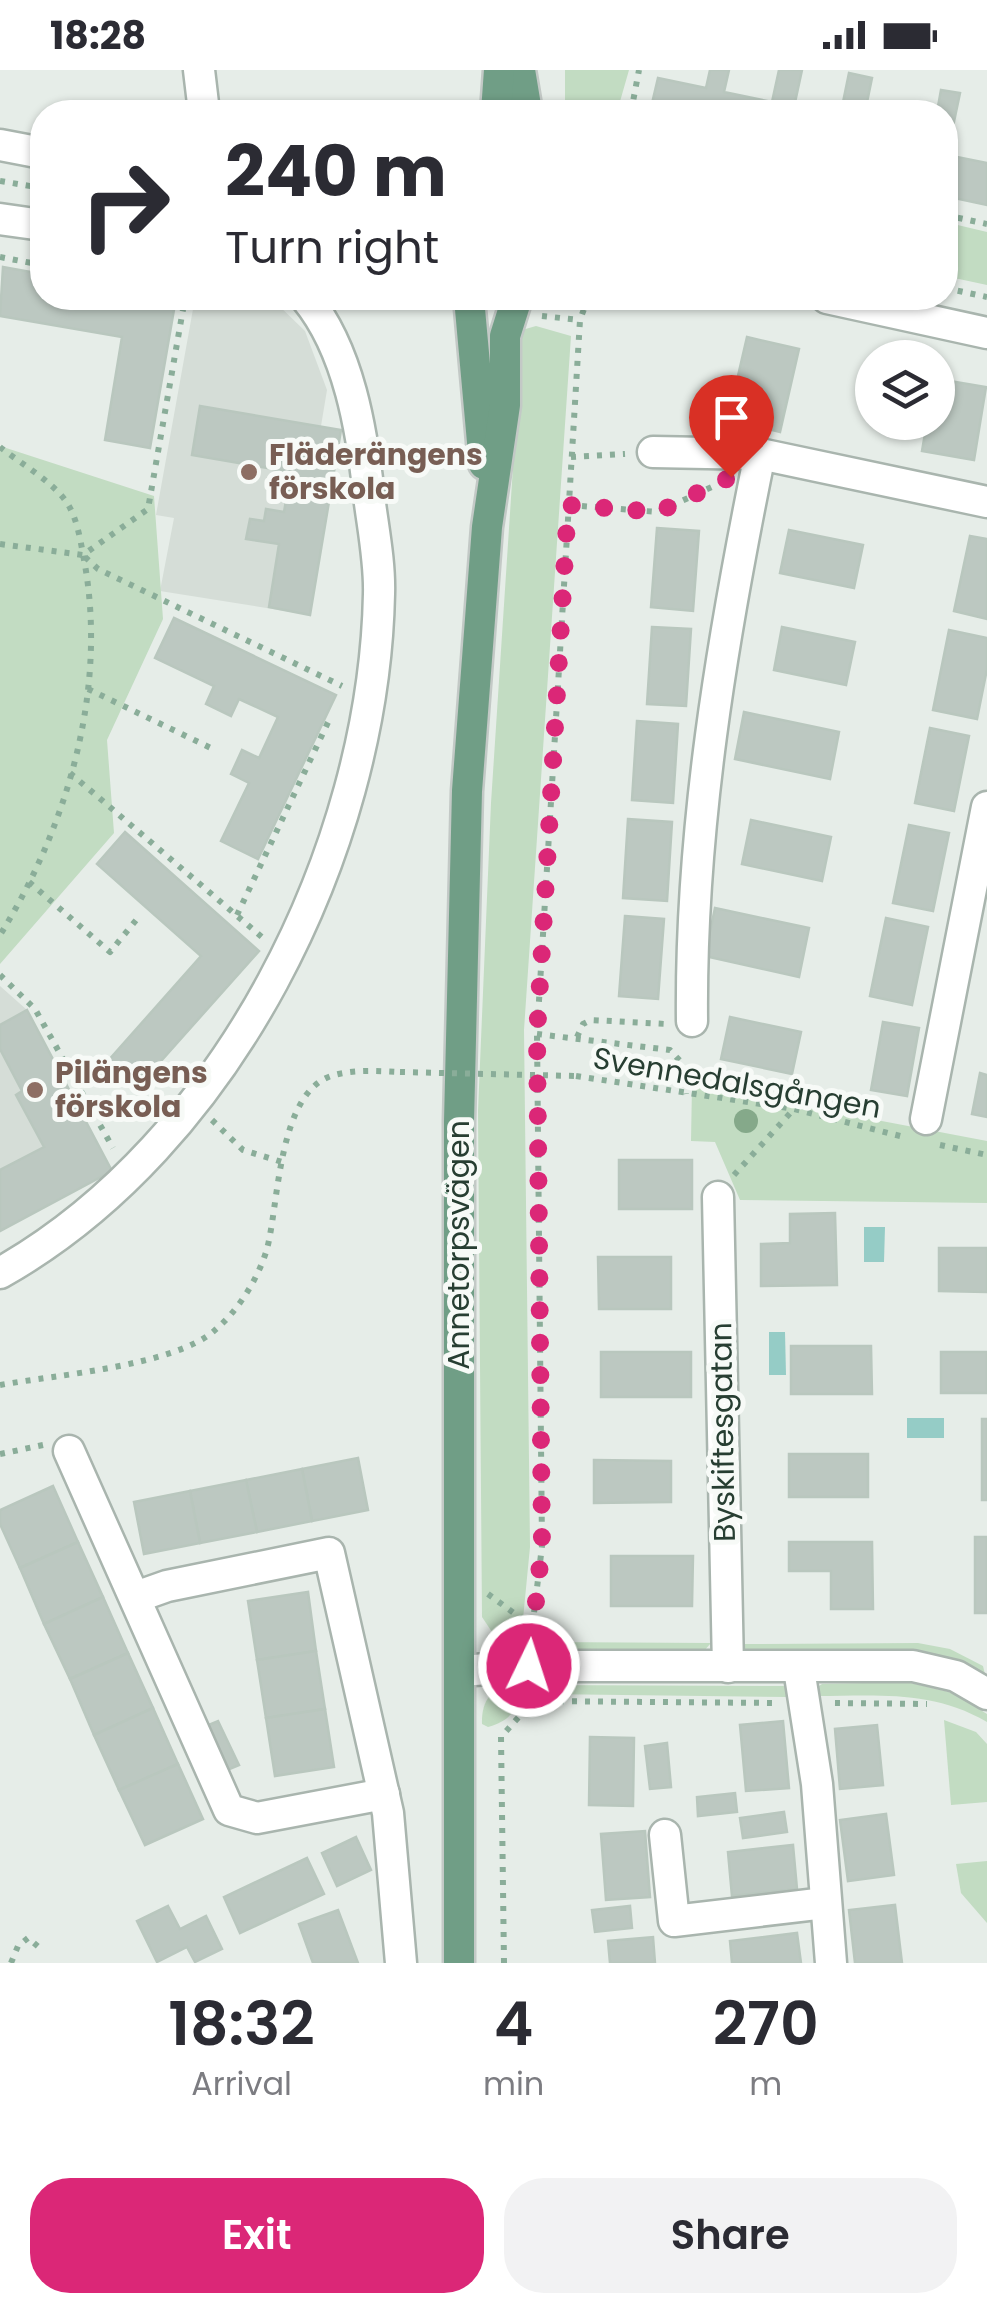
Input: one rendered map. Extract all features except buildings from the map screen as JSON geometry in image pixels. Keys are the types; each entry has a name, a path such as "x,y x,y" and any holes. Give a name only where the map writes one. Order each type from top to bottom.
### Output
{"main road":[{"path":"497,100 499,70"},
{"path":"520,70 525,100"},
{"name":"Annetorpsvägen","path":"470,310 487,528"},
{"name":"Annetorpsvägen","path":"459,1963 459,1122 468,791 487,528 504,418 505,336 513,310"}],"street":[{"path":"198,70 202,100"},
{"path":"0,145 30,151"},
{"path":"0,220 30,224"},
{"path":"0,1273 38,1252 99,1204 192,1100 255,1014 286,958 348,804 357,693 380,592 362,431 323,318 316,310"},
{"path":"882,310 987,333"},
{"path":"653,452 987,502"},
{"path":"692,1021 708,760 757,465"},
{"path":"926,1118 987,808"},
{"name":"Byskiftesgatan","path":"718,1198 728,1667"},
{"path":"69,1451 228,1810 257,1818 384,1794"},
{"path":"136,1598 167,1586 330,1553 384,1794 401,1963"},
{"path":"460,1670 529,1666 913,1666 956,1676 987,1694"},
{"path":"799,1669 816,1784 831,1963"},
{"path":"665,1835 674,1922 825,1903"}],"path":[{"path":"633,100 639,70"},
{"path":"0,181 30,186"},
{"path":"958,218 987,224"},
{"path":"0,258 30,263"},
{"path":"958,291 987,297"},
{"path":"83,555 148,510 183,310"},
{"path":"504,1963 501,1738 533,1701 529,1666 542,1546 537,1034 571,458 584,310"},
{"path":"0,447 65,500 83,555 92,608 88,689 70,773 29,882 0,935"},
{"path":"571,458 653,452"},
{"path":"568,505 658,512 757,465"},
{"path":"0,544 83,555 98,568 357,693 237,915"},
{"path":"88,689 215,750"},
{"path":"70,773 286,958"},
{"path":"29,882 110,952 137,920"},
{"path":"0,974 35,1008 127,1174"},
{"path":"577,1038 583,1024 591,1020 679,1025 692,1021"},
{"path":"537,1034 670,1050 681,1062 686,1094"},
{"name":"Svennedalsgången","path":"0,1385 183,1351 212,1332 240,1304 266,1250 282,1162 300,1101 328,1076 365,1070 576,1076 794,1109 987,1155"},
{"path":"192,1100 243,1150 282,1162"},
{"path":"718,1198 752,1150 794,1109"},
{"path":"533,1701 916,1702 944,1708"},
{"path":"11,1963 18,1946 28,1938 42,1950"}],"shaded area":[{"name":"Fläderängens förskola","path":"193,310 283,310 305,331 327,390 321,426 341,430 310,615 160,591 174,518 156,515"},
{"name":"Pilängens förskola","path":"0,986 27,1010 112,1171 0,1231"}],"green space":[{"path":"565,70 629,70 620,100 565,100"},
{"path":"958,225 987,232 987,285 958,279"},
{"path":"536,326 571,336 524,1030 530,1547 520,1650 496,1638 482,1617 478,1111 491,803 522,330"},
{"path":"0,446 154,496 163,619 107,740 114,833 0,964"},
{"path":"692,1085 987,1141 987,1203 740,1200 715,1142 691,1141"},
{"path":"542,1642 711,1643 703,1652 552,1650"},
{"path":"918,1643 950,1649 983,1666 987,1683 745,1651 742,1644"},
{"path":"521,1682 517,1705 509,1716 488,1727 482,1724 484,1706 491,1694"},
{"path":"907,1682 953,1693 987,1714 987,1722 946,1704 904,1697 817,1696 816,1688 822,1684"},
{"path":"541,1685 786,1686 787,1697 542,1694"},
{"path":"944,1720 976,1732 987,1744 987,1802 951,1805"},
{"path":"987,1861 987,1923 961,1893 956,1864"}],"water":[{"path":"864,1227 885,1227 884,1262 864,1262"},
{"path":"769,1332 785,1332 786,1375 769,1375"},
{"path":"907,1418 944,1418 944,1438 907,1438"}],"place":[{"name":"Fläderängens förskola","path":"249,472"},
{"name":"Pilängens förskola","path":"35,1090"}],"route":[{"path":"529,1666 542,1546 537,1034 568,505 658,512 731,477"}]}
